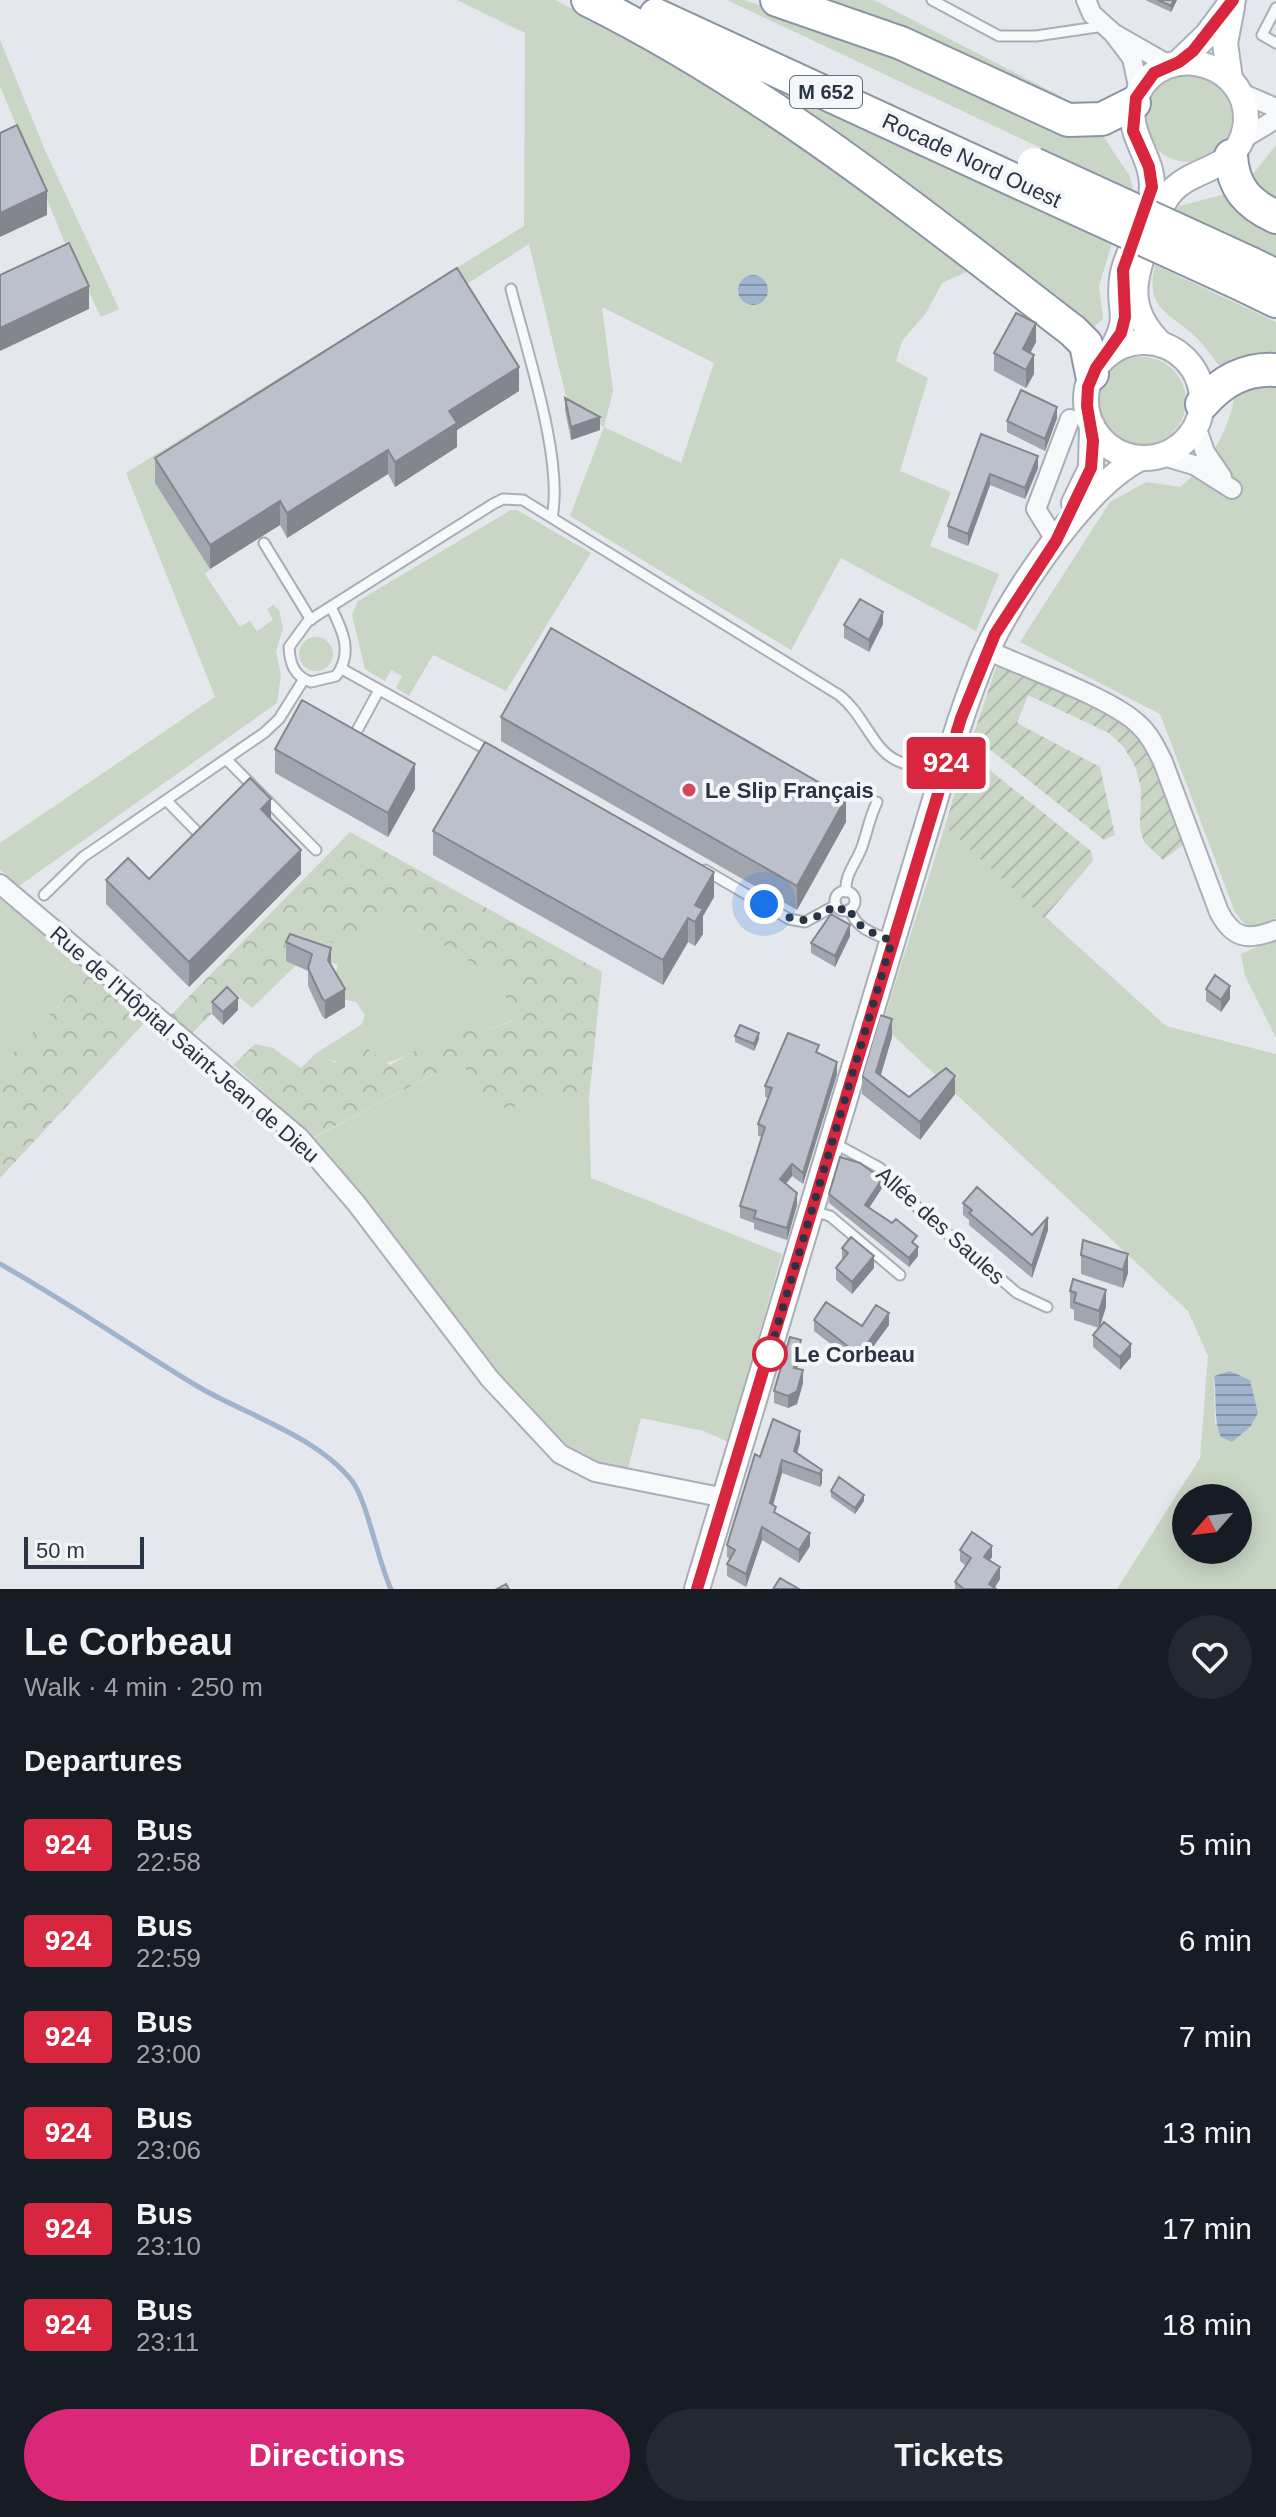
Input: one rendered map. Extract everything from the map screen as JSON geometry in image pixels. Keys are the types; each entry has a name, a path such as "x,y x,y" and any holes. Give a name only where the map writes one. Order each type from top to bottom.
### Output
{"highway":[{"path":"588,0 716,71 890,190 1073,331 1101,364"},
{"name":"Rocade Nord Ouest","path":"624,0 1257,276 1276,301"},
{"name":"Rocade Nord Ouest","path":"677,0 1031,175"},
{"path":"777,0 901,43 1068,120 1102,119 1137,97"},
{"path":"1236,148 1233,175 1243,195 1276,217"},
{"path":"1199,415 1217,388 1237,376 1276,370"}],"main road":[{"path":"1162,345 1140,313 1134,294 1134,276 1165,200 1179,184 1217,168 1236,148 1245,116 1234,85 1225,43 1233,0"},
{"path":"697,1589 944,770 987,650 1056,541 1091,468 1081,422 1086,400 1101,364 1124,325 1123,270 1151,196 1151,176 1133,126 1137,97 1154,73 1174,64 1207,35 1233,0"},
{"path":"1174,64 1207,64 1234,85"},
{"path":"1140,148 1152,162 1168,171 1199,174"},
{"path":"1056,541 1112,475 1181,445 1199,415 1199,381 1192,367 1176,352 1162,345 1132,343 1101,364"},
{"path":"1081,422 1115,450 1151,456"}],"street":[{"path":"1086,0 1092,14 1132,58 1137,97"},
{"path":"1108,29 1174,64"},
{"path":"1234,85 1276,108"},
{"path":"1236,148 1276,119"},
{"path":"1151,456 1194,465 1232,489 1213,466 1199,415"},
{"path":"1056,541 1036,509 1081,422"},
{"path":"987,650 1118,709 1138,723 1152,739 1163,762 1224,922 1242,937 1276,930"},
{"name":"Rue de l'Hôpital Saint-Jean de Dieu","path":"0,884 299,1137 349,1194 514,1408 550,1446 579,1466 725,1498"}],"lane":[{"path":"932,0 999,36 1108,29"},
{"path":"1276,8 1262,35 1276,43"},
{"path":"511,289 545,429 556,499 552,517"},
{"path":"331,607 347,650 342,669 328,680 304,679 292,666 289,647 298,631 311,620 331,607 503,499 523,500 839,695 860,713 875,740 891,758 912,766 944,770"},
{"path":"264,543 311,620"},
{"path":"342,669 504,759"},
{"path":"44,895 83,857 279,719 304,679"},
{"path":"353,738 379,690"},
{"path":"226,759 316,850"},
{"path":"166,800 204,839"},
{"path":"877,802 866,823 863,848 845,881 846,892 854,899 850,909 852,918 863,928 892,941"},
{"path":"700,867 789,919 805,922 836,905"},
{"path":"836,905 837,896 846,892"},
{"path":"836,905 844,911 850,909"},
{"name":"Allée des Saules","path":"834,1143 880,1168 919,1209 1017,1293 1047,1307"},
{"path":"813,1211 830,1216 900,1275"}],"green space":[{"path":"457,0 555,0 653,51 802,144 973,269 942,283 926,313 902,341 896,361 928,378 900,471 951,492 930,546 999,574 976,631 841,558 791,650 570,516 604,427 568,405 529,244 156,483 210,569 205,574 240,627 250,621 257,631 273,620 267,609 273,605 279,610 283,628 276,652 281,675 277,703 19,886 0,870 0,843 215,697 126,473 524,226 525,33","holes":["602,307 714,363 681,463 604,427 613,391"]},
{"path":"727,0 743,0 826,25 1099,130 1129,175 1134,192"},
{"path":"830,0 874,0 1091,112 852,7"},
{"path":"0,40 45,150 119,309 101,317 65,243 0,86"},
{"path":"1188,74 1205,77 1219,87 1229,101 1232,118 1229,135 1219,149 1205,159 1188,162 1171,159 1157,149 1147,135 1144,118 1147,101 1157,87 1171,77"},
{"path":"744,76 1112,243 1099,286 1103,319 1087,333"},
{"path":"1276,145 1276,207 1245,184"},
{"path":"1233,192 1276,225 1276,257 1175,211 1179,206"},
{"path":"1155,265 1276,322 1276,359 1225,372 1196,337 1162,309 1153,292"},
{"path":"1142,357 1159,361 1173,370 1182,384 1186,401 1182,418 1173,432 1159,441 1142,445 1125,441 1111,432 1102,418 1098,401 1102,384 1111,370 1125,361"},
{"path":"1276,381 1276,918 1249,930 1235,912 1160,714 1020,642 1110,502 1146,482 1180,487 1201,467 1218,444 1236,389"},
{"path":"511,510 517,510 591,553 506,691 433,655 409,696 396,688 402,676 391,670 385,681 365,669 352,615 358,601"},
{"path":"316,637 328,642 333,654 328,666 316,671 304,666 299,654 304,642"},
{"path":"997,665 1011,667 1127,722 1145,737 1184,844 1163,860 1144,842 1140,828 1141,789 1136,768 1123,746 1109,733 1028,695 1017,723 1100,767 1115,835 1104,840 973,736"},
{"path":"967,752 1091,851 1093,861 1044,918 945,826"},
{"path":"945,826 1166,1026 1276,1054 1276,1589 1117,1589 1172,1502 1172,1564 1252,1564 1252,1484 1184,1484 1200,1458 1208,1356 1188,1311 882,1025","holes":["1230,1371 1250,1380 1215,1425 1214,1376"]},
{"path":"350,832 602,972 589,1098 477,1111 463,1059 314,1137 233,1065 255,1044 273,1048 301,1068 315,1054 336,1063 361,1044 390,1065 459,1025 481,1033 514,1020 500,980 389,912 348,946 322,940 252,1008 234,992 191,1034 169,1017"},
{"path":"0,899 91,971 0,1067"},
{"path":"389,912 500,980 515,1019 481,1033 459,1025 407,1055 374,1065 357,1066 315,1054 362,1024 365,1015 356,1002 346,1000 334,979 338,965 308,954 323,940 348,946"},
{"path":"1276,938 1276,1038 1245,976 1241,954"},
{"path":"91,971 149,1018 0,1178 0,1067"},
{"path":"463,1059 477,1111 589,1098 591,1178 782,1254 728,1442 704,1431 641,1418 623,1488 582,1478 525,1433 476,1375 342,1190 298,1146"}],"water":[{"path":"753,275 759,276 767,284 767,296 759,304 753,305 747,304 739,296 738,290 739,284 747,276"},
{"path":"1230,1371 1250,1380 1258,1413 1250,1427 1232,1442 1221,1437 1219,1430 1214,1376"}],"building":[{"path":"1158,0 1174,0 1171,6"},
{"path":"17,125 47,191 0,213 0,133"},
{"path":"69,243 89,286 0,328 0,275"},
{"path":"457,268 519,367 449,411 457,423 395,462 388,450 287,513 280,501 210,545 155,458"},
{"path":"1016,313 1036,323 1023,349 1034,355 1026,370 994,353"},
{"path":"1021,390 1057,407 1045,439 1007,421"},
{"path":"565,398 600,417 571,427"},
{"path":"981,434 1038,456 1025,488 990,474 968,534 948,526"},
{"path":"860,599 883,612 869,640 844,625"},
{"name":"Le Slip Français","path":"551,628 846,798 797,886 501,717"},
{"path":"302,700 415,764 388,813 275,749"},
{"path":"485,742 714,872 695,905 703,909 695,922 688,918 663,960 433,831"},
{"path":"250,778 271,799 261,809 301,850 189,962 106,880 128,858 149,879"},
{"path":"831,914 850,925 835,956 811,943"},
{"path":"290,934 331,948 328,960 345,989 325,1001 322,998 308,968 312,954 286,942"},
{"path":"1215,975 1230,986 1221,1000 1206,989"},
{"path":"227,987 238,998 223,1012 212,1002"},
{"path":"880,1015 892,1019 876,1072 909,1097 946,1068 955,1076 920,1122 862,1076"},
{"path":"740,1025 759,1033 754,1044 735,1036"},
{"path":"788,1033 819,1045 816,1052 837,1062 803,1173 792,1164 780,1179 797,1193 787,1228 754,1218 756,1211 740,1206 765,1127 758,1124 772,1088 765,1086"},
{"path":"840,1157 860,1163 882,1179 865,1205 892,1223 896,1219 917,1236 912,1242 918,1247 909,1258 829,1194"},
{"path":"977,1187 1032,1235 1048,1217 1032,1266 969,1213 972,1210 963,1203"},
{"path":"851,1237 874,1256 852,1282 836,1268 848,1253 842,1248"},
{"path":"1083,1240 1128,1254 1123,1270 1081,1255"},
{"path":"1073,1279 1106,1290 1099,1311 1074,1302 1076,1293 1070,1291"},
{"path":"826,1302 862,1326 876,1305 889,1313 859,1355 814,1320"},
{"path":"1104,1322 1131,1344 1120,1357 1093,1335"},
{"path":"790,1337 801,1340 794,1368 803,1370 797,1391 788,1396 774,1391"},
{"path":"773,1419 800,1431 794,1451 822,1470 820,1474 782,1460 770,1503 776,1507 774,1512 810,1533 799,1550 762,1527 746,1574 727,1564 735,1550 727,1545 755,1454 760,1457"},
{"path":"839,1477 864,1495 855,1508 831,1491"},
{"path":"972,1532 992,1546 984,1557 1000,1567 989,1584 996,1589 964,1589 955,1582 971,1558 960,1550"},
{"path":"780,1578 799,1589 773,1589"}],"waterway":[{"path":"0,1264 197,1386 279,1427 337,1465 357,1490 391,1589"}],"bus line":[{"name":"924","path":"697,1589 961,718 995,634 1056,541 1091,468 1093,441 1086,400 1088,387 1092,374 1109,354 1124,325 1123,270 1151,196 1149,167 1133,131 1132,114 1136,98 1154,73 1179,62 1193,51 1233,0"}],"place":[{"name":"Le Slip Français","path":"689,790"},
{"name":"Le Corbeau","path":"770,1354"}],"route":[{"path":"764,904 789,919 805,922 836,905 844,911 850,909 852,918 863,928 892,941 767,1361 770,1354"}]}
